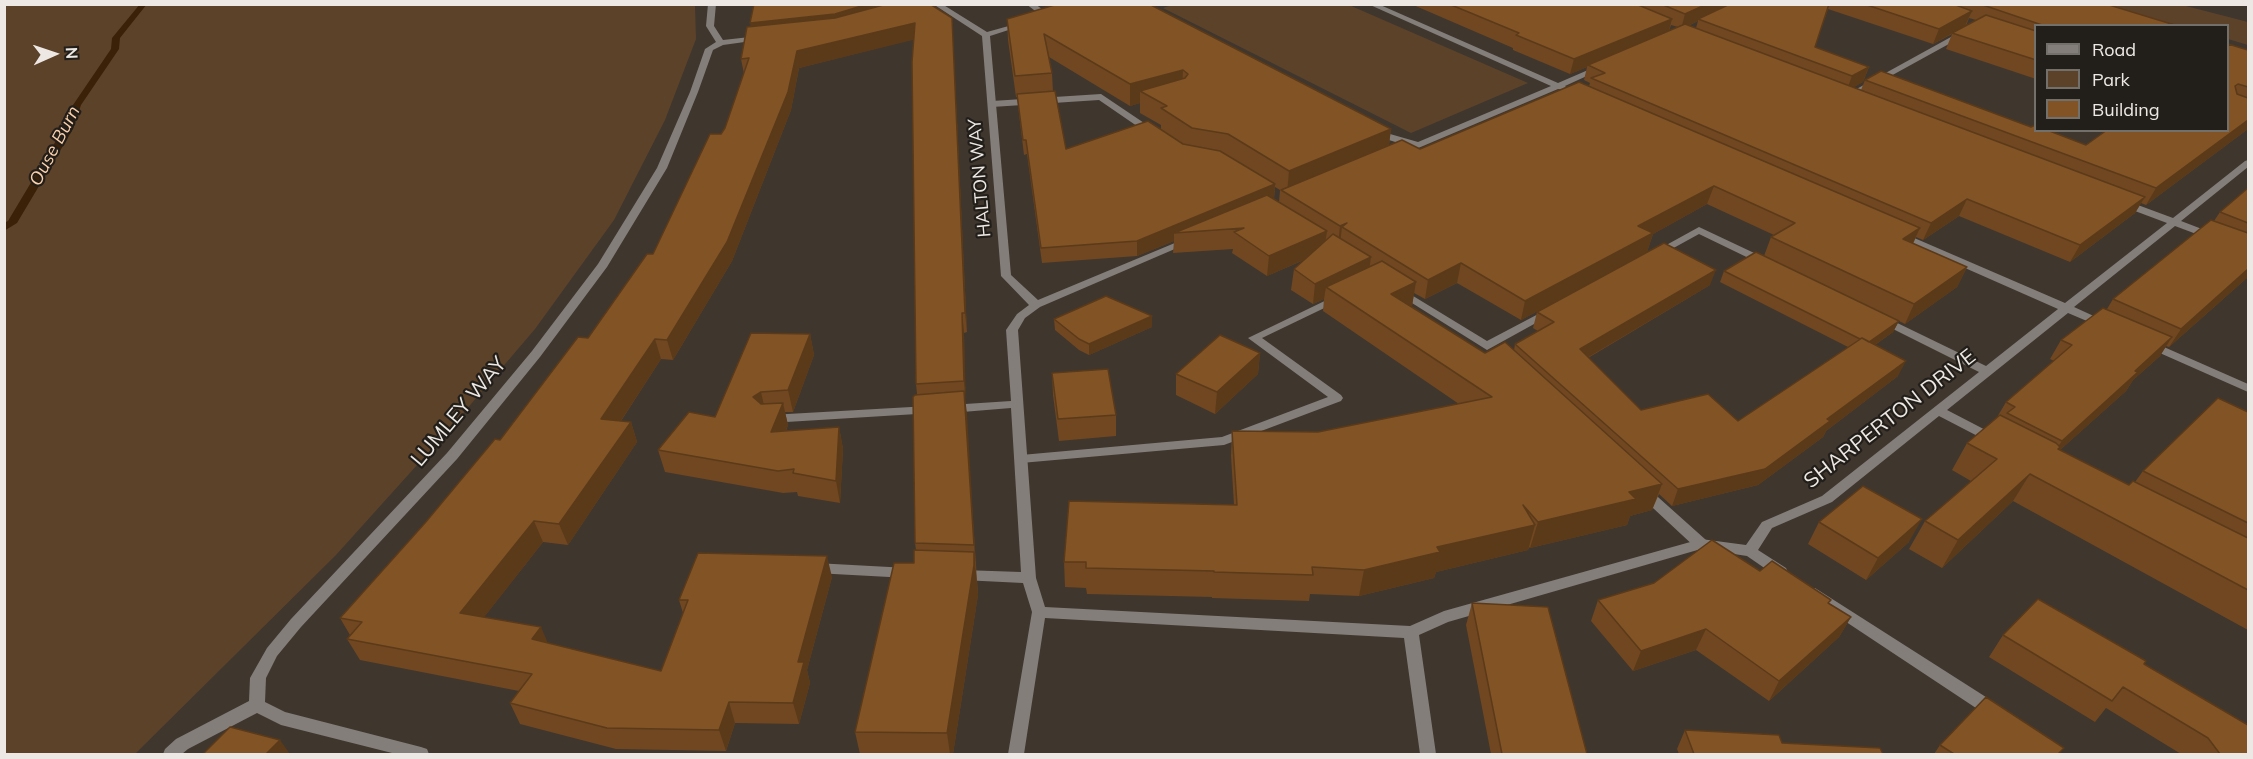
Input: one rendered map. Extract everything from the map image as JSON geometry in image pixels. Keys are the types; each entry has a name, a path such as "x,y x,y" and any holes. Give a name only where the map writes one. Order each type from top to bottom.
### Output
{"street":[{"path":"712,4 710,26 722,43 769,37"},
{"path":"936,4 986,35 1029,23"},
{"path":"1029,4 1050,16 1040,20"},
{"path":"1371,4 1569,91"},
{"path":"1846,97 1967,31"},
{"name":"HALTON WAY","path":"986,35 1006,276 1036,305"},
{"name":"LUMLEY WAY","path":"257,705 258,678 272,652 296,623 452,456 536,354 603,265 662,168 709,49 722,43"},
{"path":"1393,156 1609,64"},
{"path":"1835,93 1857,101"},
{"path":"992,104 1101,98 1128,111 1160,137"},
{"path":"1370,130 1407,143 1424,142"},
{"name":"SHARPERTON DRIVE","path":"1750,551 1767,525 1827,499 2248,163"},
{"path":"2109,197 2217,238"},
{"path":"1649,258 1699,230 1774,266"},
{"path":"1893,232 2120,332"},
{"path":"1016,754 1039,612 1029,578 1012,330 1021,316 1036,305 1196,238"},
{"path":"1389,285 1487,346 1501,358"},
{"path":"1022,459 1224,441 1337,399 1254,338 1348,293"},
{"path":"1487,346 1558,307"},
{"path":"1870,313 1987,370"},
{"path":"2141,341 2248,388"},
{"path":"766,420 1017,405"},
{"path":"1937,410 2010,448"},
{"path":"1630,479 1701,544"},
{"path":"1039,612 1411,632 1444,617 1701,544 1750,551 2010,722"},
{"path":"795,567 924,573"},
{"path":"947,574 1029,578"},
{"path":"1411,632 1428,754"},
{"path":"171,754 182,744 257,705 281,718 421,754"}],"green space":[{"path":"1175,4 1349,5 1528,83 1411,133 1163,8"},
{"path":"4,5 695,5 696,39 665,120 614,220 535,329 454,424 336,555 135,754 5,754"},
{"path":"2099,5 2182,5 2248,22 2248,45 2229,39 2229,24 2173,24"}],"building":[{"path":"754,4 868,4 835,14 750,23"},
{"path":"887,4 930,4 952,18 965,313 962,313 964,381 916,384 912,62 915,23 797,51 788,92 727,242 667,340 655,339 601,419 631,422 559,524 534,521 460,613 541,627 532,639 661,671 688,600 679,600 698,553 827,556 798,662 804,662 793,703 729,702 719,730 607,728 510,703 532,674 347,639 362,622 340,618 425,523 495,439 500,440 578,337 588,338 647,254 653,254 710,134 721,134 725,128 749,58 741,59 747,27 835,18"},
{"path":"1058,4 1149,4 1391,129 1289,171 1228,134 1192,128 1161,108 1167,106 1140,91 1185,78 1188,74 1183,70 1130,84 1044,34 1052,73 1015,76 1007,19"},
{"path":"1449,4 1636,4 1672,19 1574,59"},
{"path":"1661,4 1707,4 1685,14"},
{"path":"1730,4 1829,4 1815,47 1869,67 1852,76 1698,19"},
{"path":"1864,4 1953,4 1972,11 1939,29"},
{"path":"1980,4 2106,4 2171,24 2039,24"},
{"path":"1986,15 2034,30 2034,59 1952,33"},
{"path":"1685,24 2145,197 2080,245 1967,199 1931,223 1591,78 1605,73 1588,65"},
{"path":"2229,44 2248,50 2248,87 2238,84 2235,86 2237,94 2248,98 2248,120 2156,188 1865,80 1881,71 2031,127 2034,126 2034,132 2052,132 2086,145 2104,132 2229,132"},
{"path":"1579,82 1920,228 1903,239 1967,267 1914,304 1771,237 1795,223 1714,186 1638,226 1653,233 1525,301 1461,263 1428,280 1342,227 1347,223 1340,226 1281,190 1402,140 1420,149"},
{"path":"1055,91 1066,149 1148,121 1183,144 1220,151 1275,184 1137,241 1041,248 1026,140 1023,140 1017,94"},
{"path":"2248,188 2248,223 2220,212"},
{"path":"1267,195 1327,231 1269,256 1234,232 1244,228 1174,233"},
{"path":"2211,220 2248,233 2248,269 2181,329 2113,299"},
{"path":"1333,234 1371,257 1315,284 1294,269"},
{"path":"1664,243 1716,270 1580,349 1641,410 1708,394 1738,421 1862,338 1906,361 1827,419 1830,421 1765,469 1678,489 1515,344 1554,322 1537,312"},
{"path":"1756,252 1899,321 1869,342 1724,271"},
{"path":"1382,261 1416,282 1391,294 1485,353 1505,342 1662,484 1629,492 1636,499 1538,522 1523,505 1535,525 1437,547 1440,552 1364,570 1312,567 1313,575 1086,568 1086,562 1064,562 1069,501 1237,505 1232,431 1318,432 1492,397 1326,287"},
{"path":"1106,296 1152,316 1089,344 1054,319"},
{"path":"2103,308 2172,337 2135,371 2138,372 2062,441 2007,413 2015,407 2006,402 2072,345 2061,340"},
{"path":"751,333 810,334 788,390 761,392 753,397 761,404 783,403 771,432 839,427 836,481 793,473 794,469 778,471 658,450 689,412 715,417"},
{"path":"1220,335 1260,353 1217,392 1176,374"},
{"path":"1108,369 1116,415 1058,419 1052,373"},
{"path":"964,391 974,545 915,543 913,397"},
{"path":"2218,398 2248,412 2248,523 2143,471"},
{"path":"2000,415 2056,443 2060,447 2058,449 2129,485 2133,481 2248,538 2248,590 2030,474 1958,540 1925,521 1997,459 1967,443"},
{"path":"1863,486 1922,519 1878,558 1819,522"},
{"path":"1712,540 1760,571 1772,561 1831,600 1828,603 1851,617 1779,681 1706,629 1641,651 1598,600 1654,583"},
{"path":"914,550 974,552 974,565 947,733 855,732 894,563 914,563"},
{"path":"2038,599 2146,661 2144,664 2248,725 2248,754 2220,754 2208,738 2123,687 2112,701 2003,635"},
{"path":"1472,603 1548,607 1587,754 1502,754"},
{"path":"1986,697 2064,748 2058,754 1954,754 1940,745"},
{"path":"230,727 280,740 266,754 203,754"},
{"path":"1685,730 1779,735 1782,743 1880,748 1883,754 1694,754"}],"waterway":[{"name":"Ouse Burn","path":"4,228 12,223 68,129 77,105 115,49 116,38 144,4"}]}
